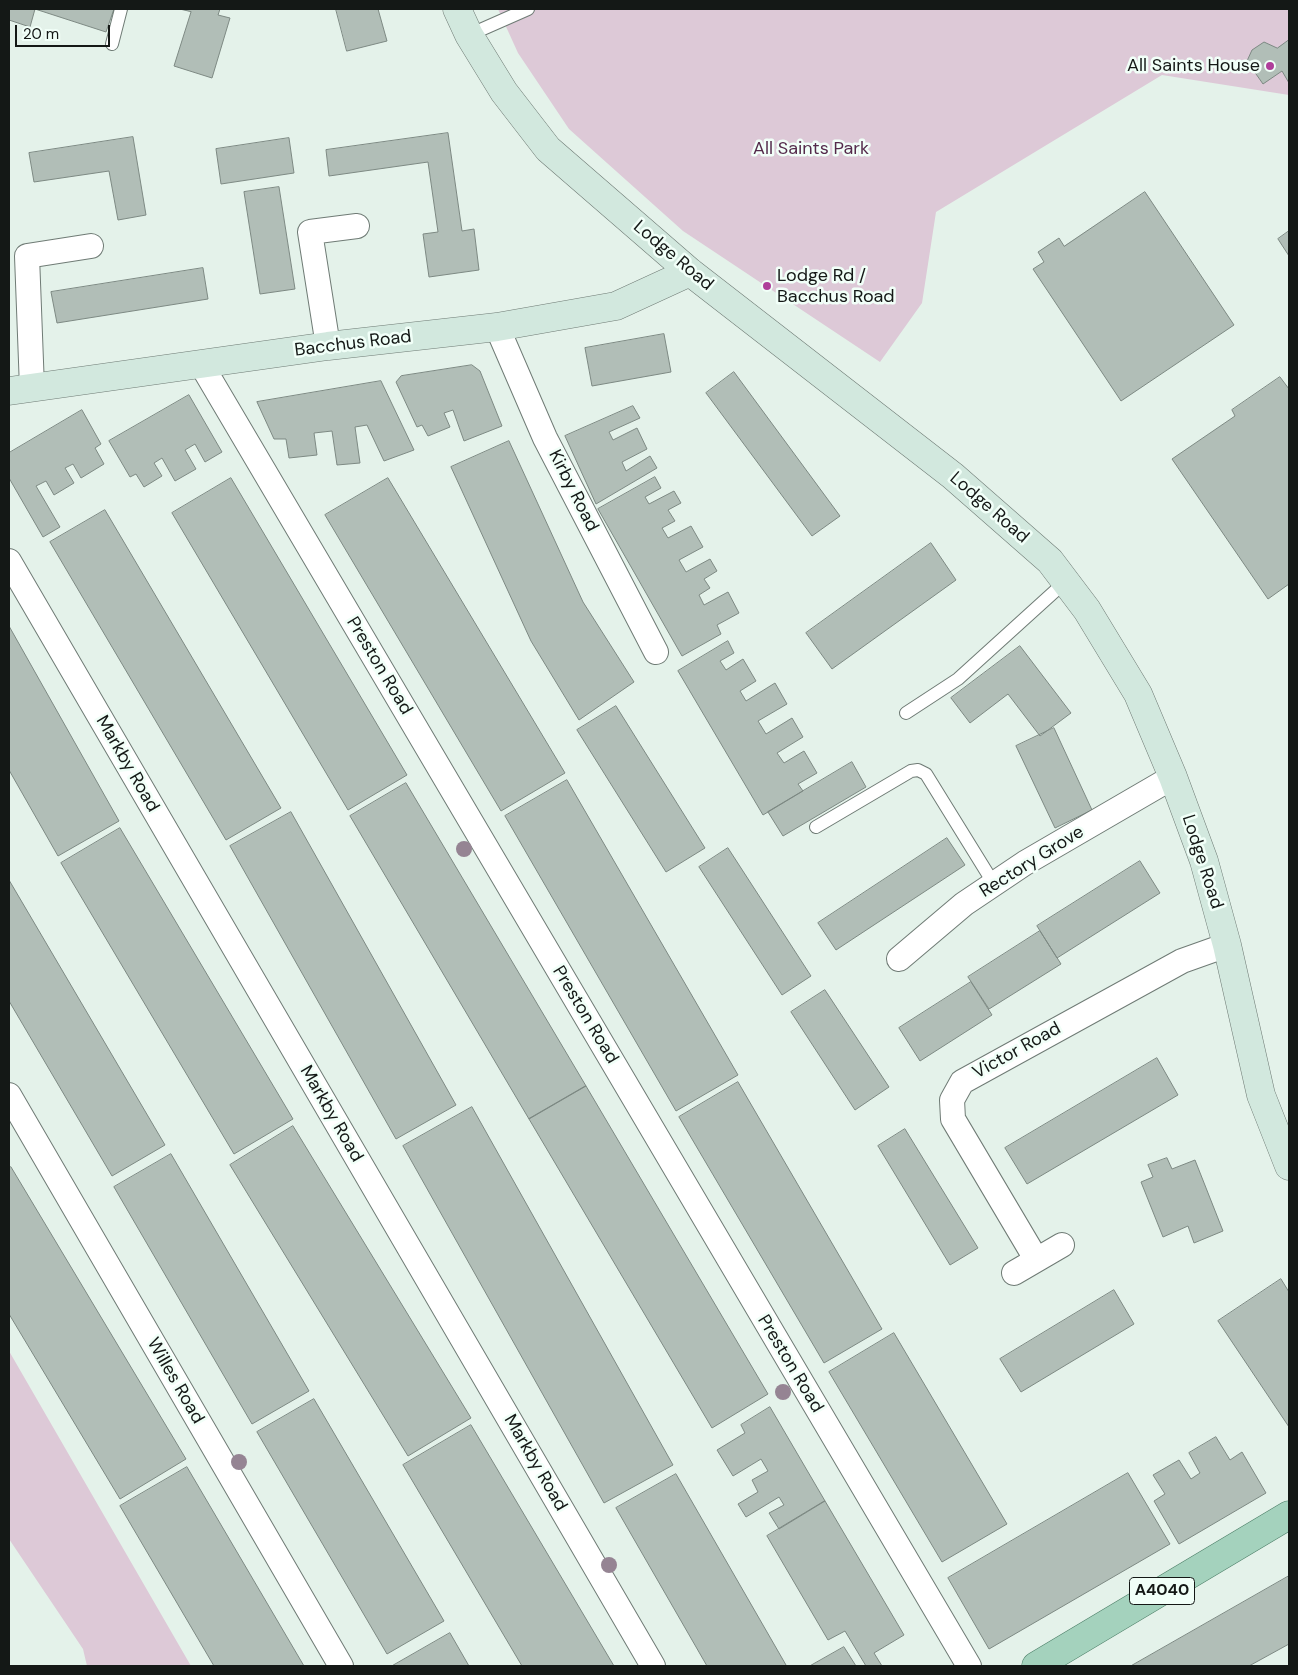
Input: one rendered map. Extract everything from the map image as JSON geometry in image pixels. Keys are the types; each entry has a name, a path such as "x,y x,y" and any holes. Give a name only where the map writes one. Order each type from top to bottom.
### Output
{"main road":[{"name":"A4040","path":"1036,1666 1289,1515"}],"street":[{"name":"Lodge Road","path":"456,9 469,36 504,92 548,149 690,272 953,476 1050,562 1087,610 1138,694 1173,777 1204,861 1227,945 1261,1095 1289,1166"},
{"path":"328,346 310,232 357,226"},
{"path":"20,389 27,256 91,246"},
{"name":"Bacchus Road","path":"20,389 328,346 497,326 616,306 690,272"},
{"name":"Kirby Road","path":"497,326 545,438 656,652"},
{"name":"Preston Road","path":"201,364 968,1666"},
{"name":"Markby Road","path":"9,561 653,1666"},
{"name":"Rectory Grove","path":"900,959 964,904 1025,863 1173,777"},
{"name":"Victor Road","path":"1036,1259 954,1118 952,1100 962,1082 1182,961 1227,945"},
{"name":"Willes Road","path":"9,1095 341,1666"},
{"path":"1014,1273 1062,1245"}],"lane":[{"path":"112,44 121,9"},
{"path":"469,36 528,9"},
{"path":"906,714 958,679 1065,582"},
{"path":"816,827 911,771 918,770 926,774 994,884"}],"green space":[{"name":"All Saints Park","path":"498,9 1289,9 1289,95 1162,75 936,212 922,303 880,362 683,231 569,129 518,53"},
{"path":"9,1351 191,1666 87,1666 83,1649 9,1539"}],"building":[{"path":"9,9 35,9 30,27 9,20"},
{"path":"35,9 114,9 106,32"},
{"path":"180,9 220,9 218,15 230,18 212,78 174,66 191,12"},
{"path":"336,9 378,9 387,41 347,51"},
{"name":"All Saints House","path":"1289,40 1289,83 1282,71 1263,84 1247,61 1252,50 1264,42 1277,48"},
{"path":"448,133 462,231 474,229 479,270 429,277 423,234 438,232 428,162 329,176 326,150"},
{"path":"133,137 146,215 118,220 109,171 34,182 29,153"},
{"path":"289,138 294,173 221,184 216,149"},
{"path":"279,187 295,289 260,294 244,192"},
{"path":"1145,192 1234,325 1121,401 1033,269 1044,262 1038,252 1059,238 1064,246"},
{"path":"1289,231 1289,256 1278,239"},
{"path":"203,268 208,299 57,323 51,292"},
{"path":"664,334 671,372 592,386 585,348"},
{"path":"472,365 480,371 502,426 464,441 453,410 444,413 450,427 428,436 422,425 417,427 396,382 401,376"},
{"path":"734,372 840,516 812,536 706,393"},
{"path":"1280,377 1289,389 1289,584 1268,599 1172,459 1235,416 1232,410"},
{"path":"381,381 414,450 384,461 367,425 355,427 360,463 337,465 332,431 314,433 317,455 289,458 286,439 274,439 257,402"},
{"path":"189,395 222,452 205,462 195,444 185,450 196,469 175,481 162,458 154,463 162,476 144,487 136,474 130,477 109,441"},
{"path":"633,406 640,418 609,432 613,440 637,428 647,449 622,462 626,471 650,456 657,468 596,504 565,436"},
{"path":"82,410 101,444 95,448 104,464 81,478 73,464 65,468 74,483 54,495 46,481 36,486 60,527 43,537 9,478 9,453"},
{"path":"509,441 583,602 634,682 579,720 531,641 451,467"},
{"path":"655,477 661,488 645,497 649,504 674,491 681,503 668,510 675,521 662,528 668,538 691,526 703,547 679,560 686,572 710,559 717,571 704,579 710,588 699,595 704,605 728,592 739,613 717,625 721,634 682,656 598,509"},
{"path":"231,478 407,775 348,810 172,513"},
{"path":"388,478 565,773 501,811 325,515"},
{"path":"105,510 281,808 226,840 50,542"},
{"path":"931,543 956,580 832,669 806,633"},
{"path":"9,626 119,821 58,856 9,770"},
{"path":"728,641 734,653 720,661 726,670 743,659 756,681 740,691 746,701 775,683 787,704 758,721 766,734 792,718 803,737 777,753 784,763 804,751 817,773 798,784 803,791 763,815 678,671"},
{"path":"1020,646 1071,713 1040,736 1008,694 970,723 951,698"},
{"path":"616,706 705,848 666,872 577,730"},
{"path":"1054,728 1092,810 1055,828 1016,746"},
{"path":"852,762 866,787 783,836 768,812"},
{"path":"567,780 738,1075 676,1111 505,816"},
{"path":"406,783 586,1086 529,1119 350,816"},
{"path":"291,812 456,1105 396,1139 230,846"},
{"path":"120,828 293,1119 234,1154 61,863"},
{"path":"947,838 965,865 836,950 818,923"},
{"path":"728,848 811,976 782,995 699,867"},
{"path":"1140,861 1160,893 1057,958 1037,926"},
{"path":"9,880 165,1145 112,1176 9,1001"},
{"path":"1040,931 1061,964 989,1009 968,977"},
{"path":"971,982 992,1015 920,1061 899,1028"},
{"path":"825,990 889,1087 855,1110 791,1012"},
{"path":"1157,1058 1178,1095 1027,1184 1005,1148"},
{"path":"738,1082 882,1329 824,1363 679,1117"},
{"path":"586,1086 768,1394 712,1428 529,1119"},
{"path":"472,1107 673,1465 604,1503 403,1146"},
{"path":"293,1126 471,1418 408,1456 230,1165"},
{"path":"905,1129 978,1248 950,1265 878,1146"},
{"path":"171,1154 309,1391 252,1424 114,1187"},
{"path":"1167,1158 1172,1169 1195,1160 1223,1231 1194,1243 1188,1226 1163,1237 1141,1182 1153,1177 1148,1165"},
{"path":"11,1167 186,1459 120,1499 9,1314 9,1168"},
{"path":"1281,1279 1289,1292 1289,1427 1218,1321"},
{"path":"1114,1290 1134,1324 1021,1392 1000,1359"},
{"path":"894,1333 1007,1524 942,1562 829,1372"},
{"path":"314,1399 444,1621 387,1654 257,1432"},
{"path":"770,1407 825,1501 779,1529 769,1513 784,1505 779,1497 746,1517 738,1504 758,1492 752,1480 768,1471 761,1459 733,1476 717,1450 745,1433 741,1425"},
{"path":"471,1425 614,1666 522,1666 403,1465"},
{"path":"1216,1437 1230,1460 1242,1452 1266,1493 1179,1544 1154,1501 1165,1494 1153,1475 1179,1460 1191,1479 1200,1473 1189,1453"},
{"path":"187,1467 304,1666 214,1666 120,1506"},
{"path":"1128,1473 1170,1544 989,1649 948,1578"},
{"path":"676,1474 786,1665 707,1666 616,1508"},
{"path":"825,1501 904,1635 874,1653 882,1666 866,1666 845,1631 828,1640 767,1536"},
{"path":"1289,1576 1289,1644 1249,1666 1131,1666"},
{"path":"450,1633 469,1666 392,1666"},
{"path":"844,1647 856,1666 810,1666"}],"place":[{"name":"All Saints House","path":"1270,66"},
{"name":"Lodge Rd / Bacchus Road","path":"767,286"}]}
